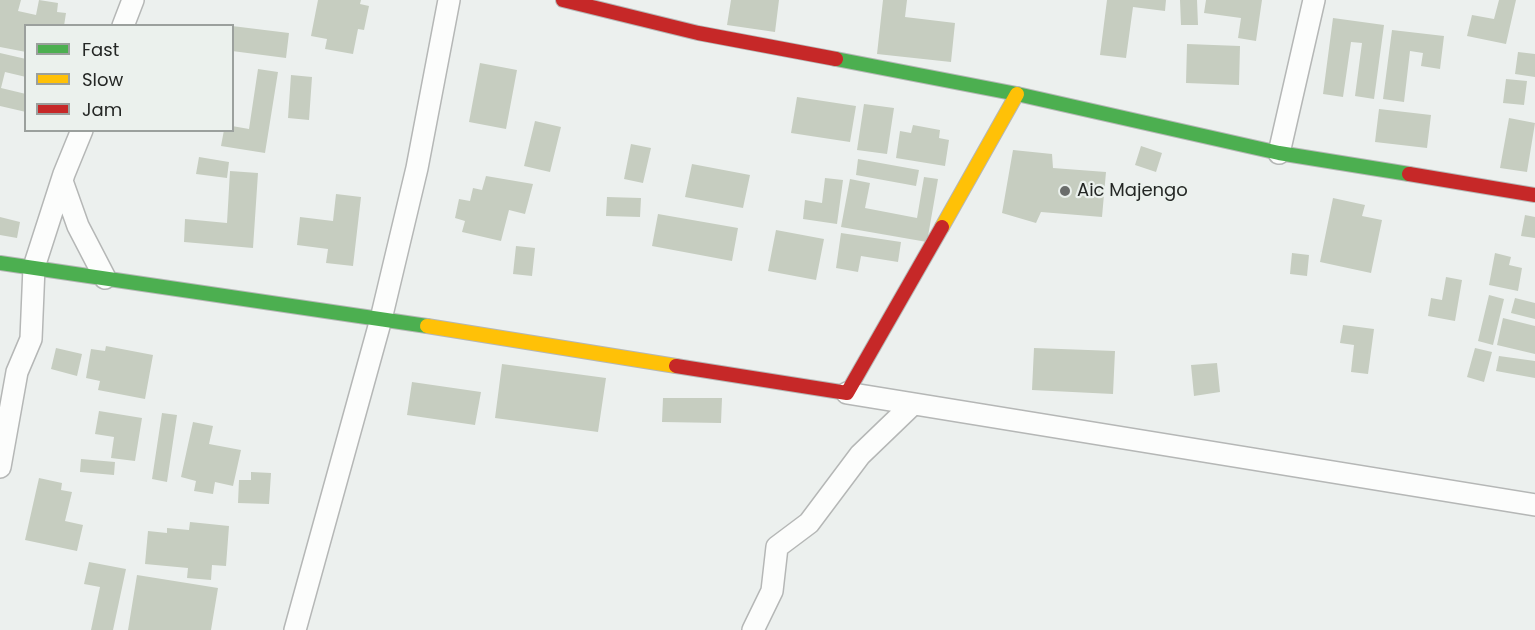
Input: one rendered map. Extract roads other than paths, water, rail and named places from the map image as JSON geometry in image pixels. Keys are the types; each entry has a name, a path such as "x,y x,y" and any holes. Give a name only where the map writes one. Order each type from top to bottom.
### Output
{"street":[{"path":"124,24 133,0"},
{"path":"295,630 381,319 417,168 449,0"},
{"path":"563,0 698,33 1017,94 1279,153 1535,195"},
{"path":"1279,153 1314,0"},
{"path":"847,393 1017,94"},
{"path":"0,467 18,372 31,339 34,267 62,181 81,132"},
{"path":"62,181 78,226 105,278"},
{"path":"0,263 381,319 1535,505"},
{"path":"753,630 772,591 777,547 809,524 860,455 913,404"}],"place":[{"name":"Aic Majengo","path":"1065,191"}]}
